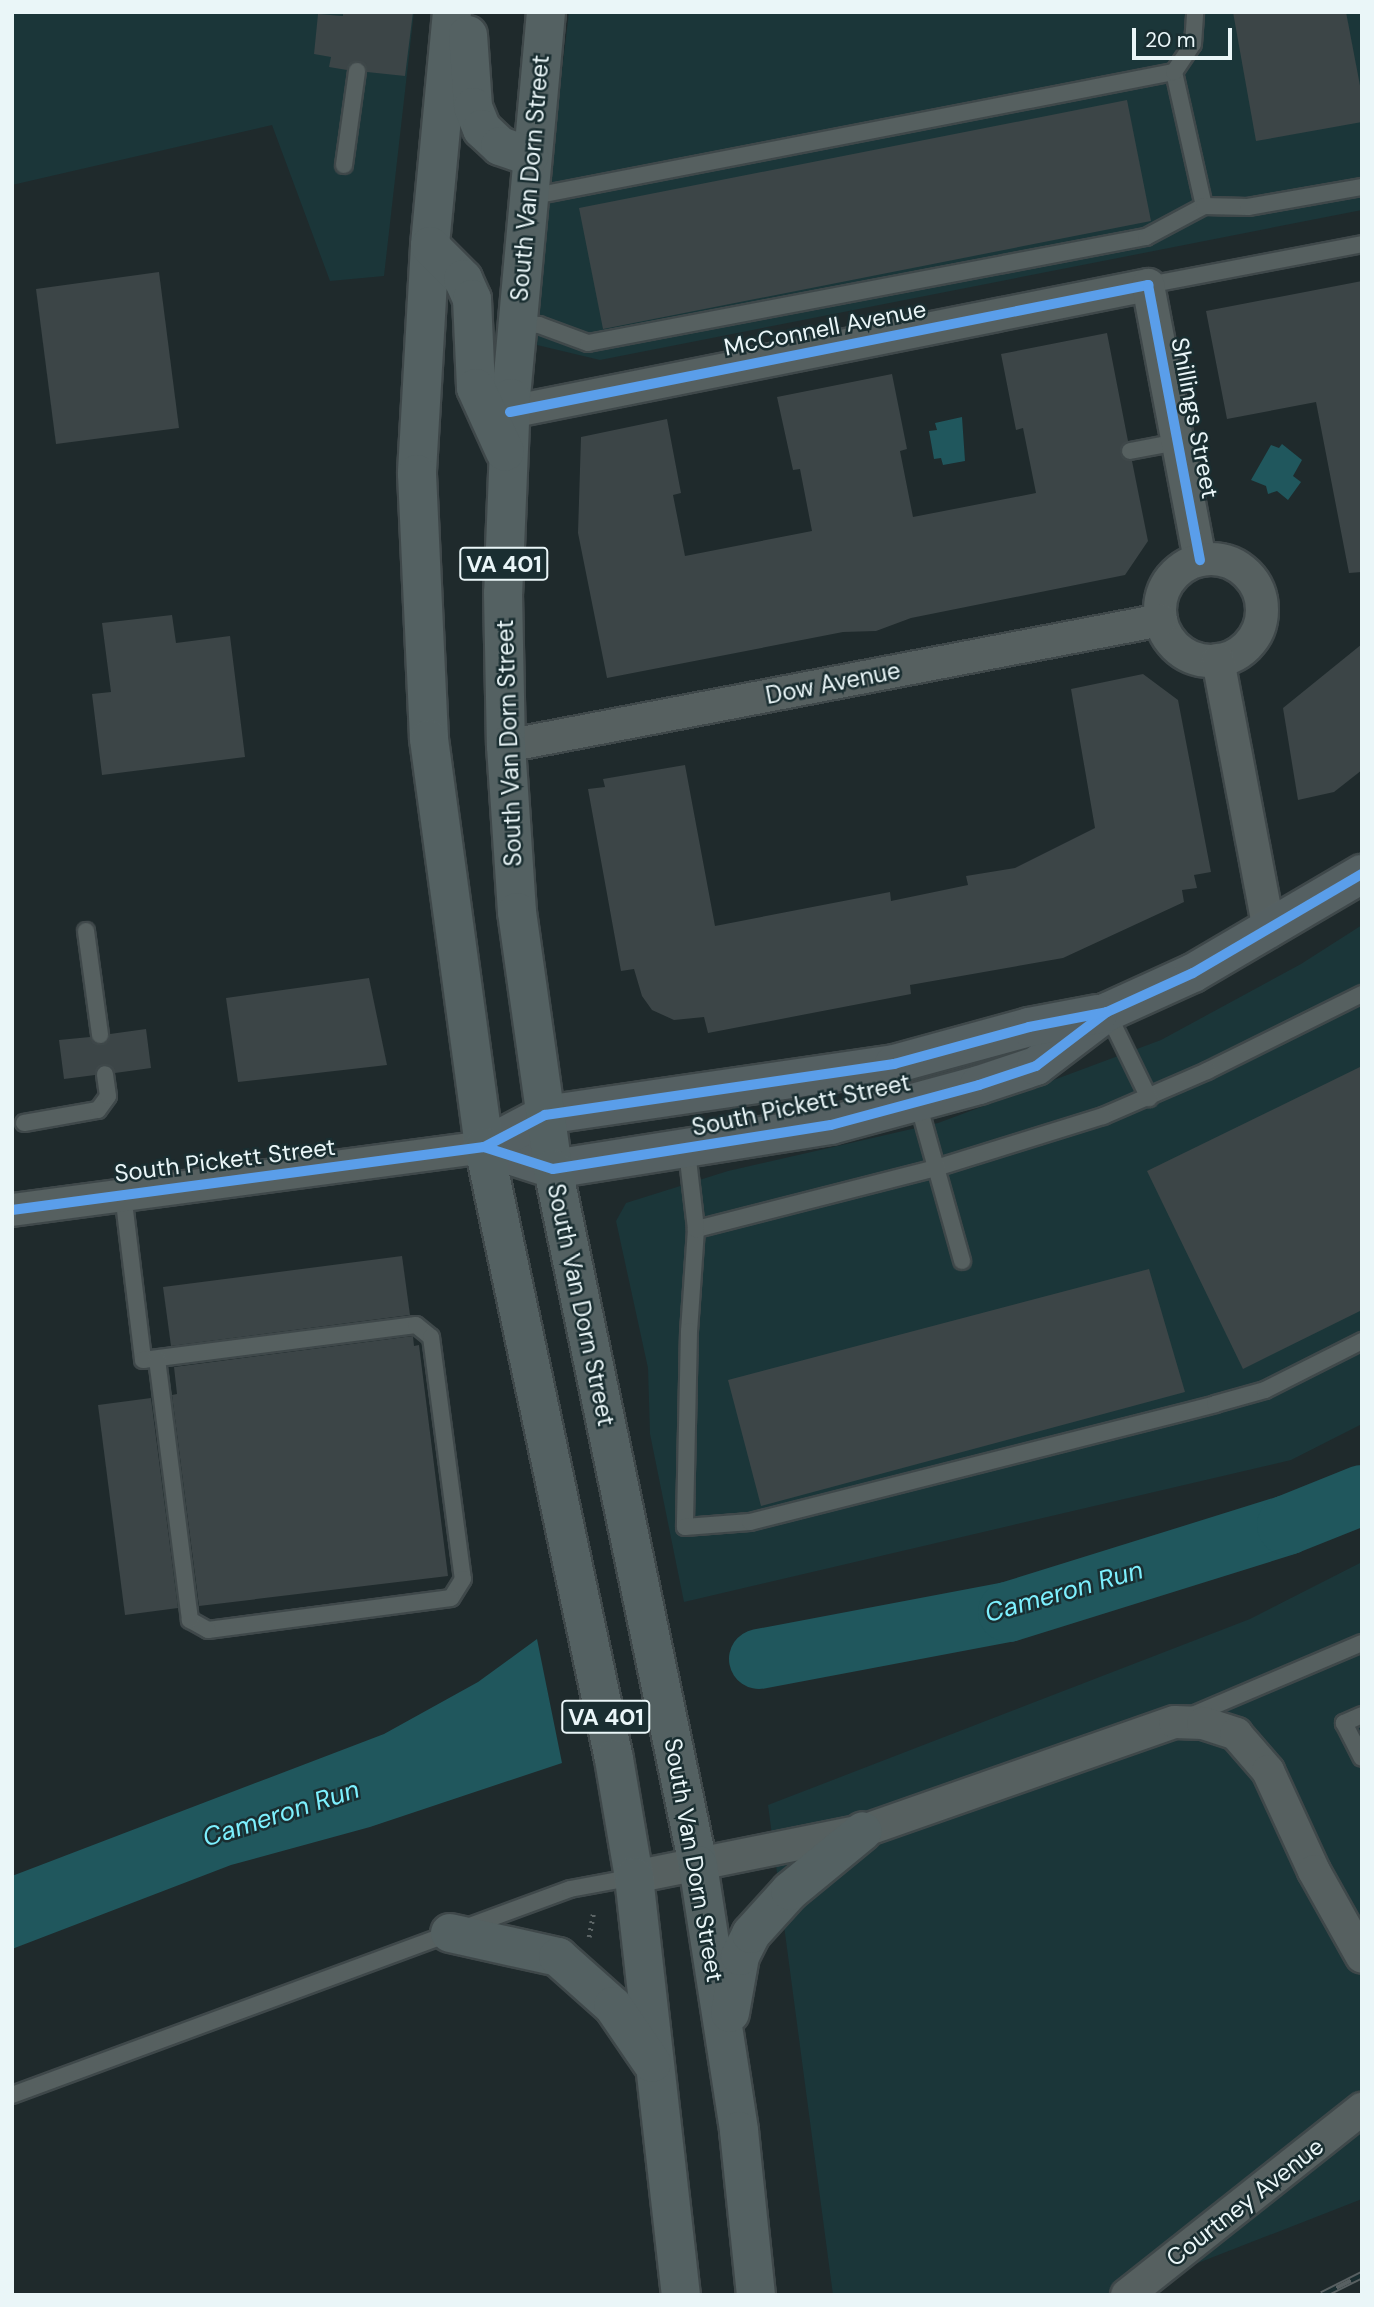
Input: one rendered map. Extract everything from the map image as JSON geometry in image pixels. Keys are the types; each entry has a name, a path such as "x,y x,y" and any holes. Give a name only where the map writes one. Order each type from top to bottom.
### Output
{"main road":[{"name":"VA 401","path":"452,12 430,246 417,474 427,703 484,1147 614,1759 634,1877 681,2295"},
{"path":"466,12 473,107 482,129 500,146 529,156"},
{"name":"South Van Dorn Street","path":"546,12 529,156 516,323 503,593 506,746 517,912 553,1169 698,1865 739,2131 756,2295"},
{"path":"430,246 463,279 472,299 477,388 508,460"},
{"name":"South Pickett Street","path":"484,1147 553,1169 687,1151 831,1125 918,1103 1036,1066 1107,1013 1269,931 1362,874"},
{"name":"South Pickett Street","path":"484,1147 545,1115 894,1064 1028,1027 1107,1013"},
{"path":"724,2046 740,1956 751,1934 790,1891 863,1831"},
{"path":"450,1933 558,1957 613,2006 656,2069"}],"street":[{"name":"McConnell Avenue","path":"510,412 1148,285"},
{"name":"Shillings Street","path":"1148,285 1200,560"},
{"path":"1200,560 1239,568 1252,581 1261,601 1260,623 1252,639 1240,651 1219,660 1202,660 1182,652 1169,640 1161,620 1166,584 1179,570 1200,560"},
{"name":"Dow Avenue","path":"506,746 1161,620"},
{"path":"1219,660 1269,931"},
{"name":"South Pickett Street","path":"12,1210 484,1147"},
{"path":"634,1877 863,1831 1175,1722 1203,1723 1236,1734 1268,1770 1314,1871 1362,1957"},
{"name":"Courtney Avenue","path":"1127,2295 1362,2109"}],"lane":[{"path":"526,197 1174,72 1193,44 1195,12"},
{"path":"344,165 357,71"},
{"path":"1174,72 1204,205"},
{"path":"516,323 539,324 588,343 1146,237 1204,205 1248,207 1362,187"},
{"path":"1148,285 1362,244"},
{"path":"1130,451 1178,442"},
{"path":"86,931 100,1035"},
{"path":"696,1229 936,1168 1149,1098 1362,994"},
{"path":"1107,1013 1149,1098"},
{"path":"24,1123 98,1110 108,1096 105,1074"},
{"path":"918,1103 961,1261"},
{"path":"687,1151 696,1229 688,1331 685,1527 750,1522 1215,1404 1265,1390 1362,1341"},
{"path":"123,1194 144,1360 416,1325 431,1337 463,1579 452,1598 208,1630 190,1620 157,1359"},
{"path":"1175,1722 1362,1643"},
{"path":"1362,1715 1344,1723 1362,1758"},
{"path":"12,2095 570,1889 634,1877"}],"shaded area":[{"path":"12,12 414,12 384,276 330,281 272,125 12,185"},
{"path":"569,12 1362,12 1362,210 600,360 537,345 544,221"},
{"path":"1362,925 1362,1424 1291,1460 684,1602 650,1434 648,1368 616,1221 626,1203 728,1171 938,1123 1161,1040 1301,964"},
{"path":"1362,1562 1362,2199 1116,2295 833,2295 768,1805 1250,1619"}],"water":[{"path":"962,417 965,461 943,465 941,458 934,459 929,431 937,430 935,423"},
{"path":"1282,444 1302,460 1293,476 1301,482 1288,500 1277,491 1268,494 1266,486 1251,480 1271,445 1279,448"},
{"path":"537,1639 562,1763 370,1827 231,1865 12,1949 12,1876 384,1734 478,1682"}],"building":[{"path":"343,12 413,12 405,76 367,72 358,61 347,70 329,67 331,57 314,54 318,14 343,16"},
{"path":"1233,12 1346,12 1362,96 1362,122 1256,141"},
{"path":"1127,100 1151,221 603,329 579,208"},
{"path":"159,272 179,428 56,444 36,289"},
{"path":"1362,281 1362,572 1349,573 1316,402 1227,419 1206,311"},
{"path":"1107,333 1128,441 1120,454 1132,461 1148,541 1125,575 911,618 876,631 843,632 607,678 578,533 581,437 667,419 681,493 673,495 685,556 812,531 800,469 793,470 777,397 892,374 907,449 900,451 913,517 1036,493 1023,428 1016,430 1001,354"},
{"path":"172,615 176,643 230,636 245,757 102,775 92,694 111,692 102,623"},
{"path":"1362,644 1362,770 1334,792 1298,800 1283,708"},
{"path":"1143,674 1178,700 1211,872 1194,875 1197,888 1182,890 1184,902 1063,958 910,985 911,994 708,1033 704,1017 674,1020 652,1010 642,996 634,969 621,971 588,789 605,787 603,779 685,765 715,926 890,892 891,901 968,885 966,876 1015,868 1095,828 1071,689"},
{"path":"369,978 387,1065 238,1082 226,998"},
{"path":"146,1029 151,1068 115,1073 104,1064 95,1075 64,1079 59,1040 90,1037 101,1045 110,1034"},
{"path":"1362,1066 1362,1310 1243,1369 1147,1171"},
{"path":"402,1256 410,1315 171,1346 163,1287"},
{"path":"1149,1269 1185,1392 761,1506 728,1380"},
{"path":"413,1336 414,1346 419,1345 448,1576 199,1606 172,1395 177,1394 174,1367"},
{"path":"151,1398 178,1608 125,1615 98,1405"}],"waterway":[{"name":"Cameron Run","path":"759,1659 1008,1612 1287,1525 1362,1495"}],"railway":[{"path":"1322,2295 1362,2275"}],"cycle path":[{"path":"510,412 1148,285 1200,560"},
{"path":"484,1147 553,1169 831,1125 979,1085 1036,1066 1107,1012 1193,973 1362,874"},
{"path":"12,1210 484,1147 545,1115 894,1064 1029,1027 1107,1012"}]}
